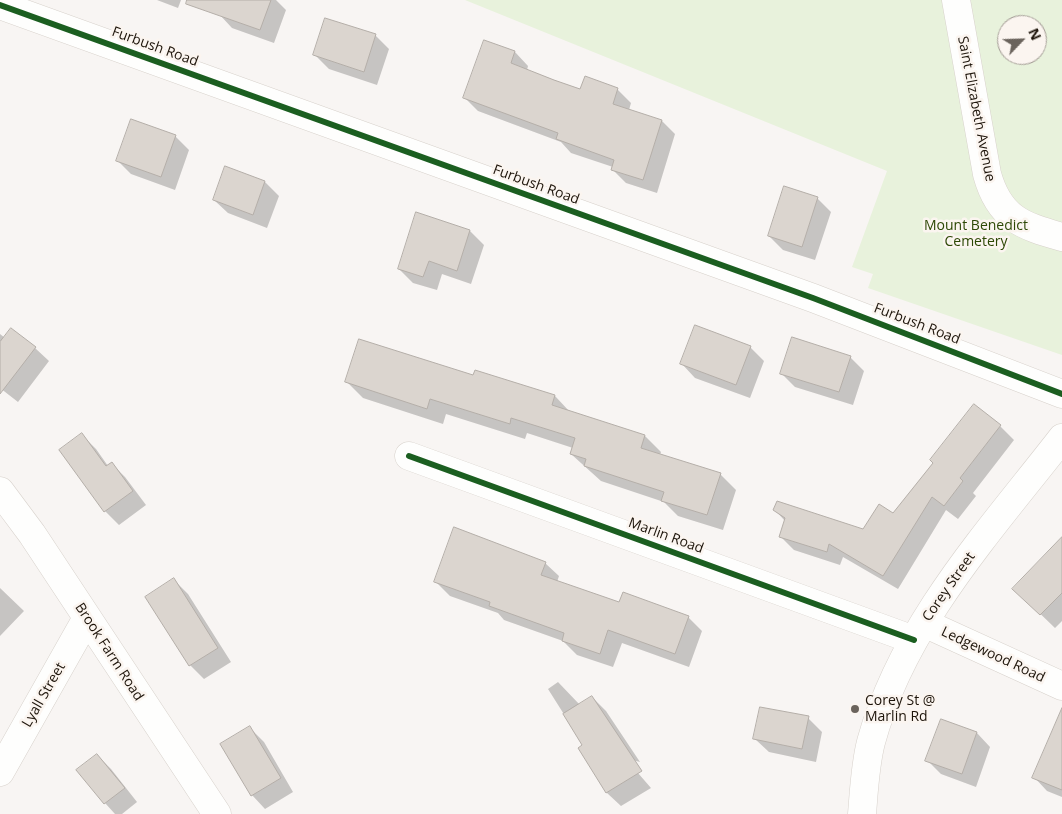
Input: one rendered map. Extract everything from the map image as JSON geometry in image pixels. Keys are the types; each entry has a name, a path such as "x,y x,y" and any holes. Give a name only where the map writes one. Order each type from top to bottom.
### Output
{"street":[{"name":"Saint Elizabeth Avenue","path":"956,0 990,188 1010,216 1022,224 1062,237"},
{"name":"Furbush Road","path":"0,5 814,298 1062,394"},
{"name":"Corey Street","path":"862,814 870,745 888,692 919,632 958,572 1062,438"},
{"name":"Marlin Road","path":"409,456 919,632"},
{"name":"Brook Farm Road","path":"0,491 32,534 217,814"},
{"name":"Lyall Street","path":"0,772 87,618"},
{"name":"Ledgewood Road","path":"919,632 1062,686"}],"green space":[{"name":"Mount Benedict Cemetery","path":"465,0 1062,0 1062,355 868,288 873,274 852,267 887,171"}],"building":[{"path":"187,0 271,0 260,30 186,4"},
{"path":"325,18 376,34 364,72 313,55"},
{"path":"484,40 515,51 511,63 554,80 580,89 585,76 618,88 613,104 662,120 643,180 611,170 614,160 556,139 558,133 463,98"},
{"path":"131,119 176,135 161,177 116,161"},
{"path":"225,166 265,181 253,215 213,200"},
{"path":"784,186 818,197 802,247 768,236"},
{"path":"416,212 470,230 457,271 429,261 423,277 398,269"},
{"path":"695,325 751,346 736,385 680,364"},
{"path":"11,328 36,347 0,394 0,342"},
{"path":"792,337 851,356 839,392 780,374"},
{"path":"359,339 473,375 475,370 555,395 552,405 645,435 641,448 721,473 707,515 661,501 664,492 584,466 586,459 570,454 575,438 511,418 510,424 430,399 427,409 345,382"},
{"path":"974,404 1001,425 960,478 963,481 944,506 932,497 883,576 829,544 827,552 779,537 785,518 773,510 777,501 863,529 879,504 893,513 933,463 930,460"},
{"path":"82,433 106,466 112,462 133,491 104,512 59,450"},
{"path":"454,527 546,562 541,575 619,602 623,592 689,616 675,654 608,630 600,654 562,641 564,633 489,606 490,602 434,582"},
{"path":"1062,537 1062,593 1040,615 1012,589"},
{"path":"174,578 218,648 189,666 145,597"},
{"path":"592,696 642,771 606,793 578,748 582,745 563,714"},
{"path":"760,707 809,716 802,749 753,739"},
{"path":"1062,708 1062,790 1032,778"},
{"path":"941,719 977,732 962,774 925,761"},
{"path":"250,726 281,778 251,796 220,744"},
{"path":"97,754 125,788 104,804 76,770"}],"cycle path":[{"path":"0,5 813,298 1062,394"},
{"path":"409,456 914,640"}],"place":[{"name":"Corey St @ Marlin Rd","path":"855,709"}]}
